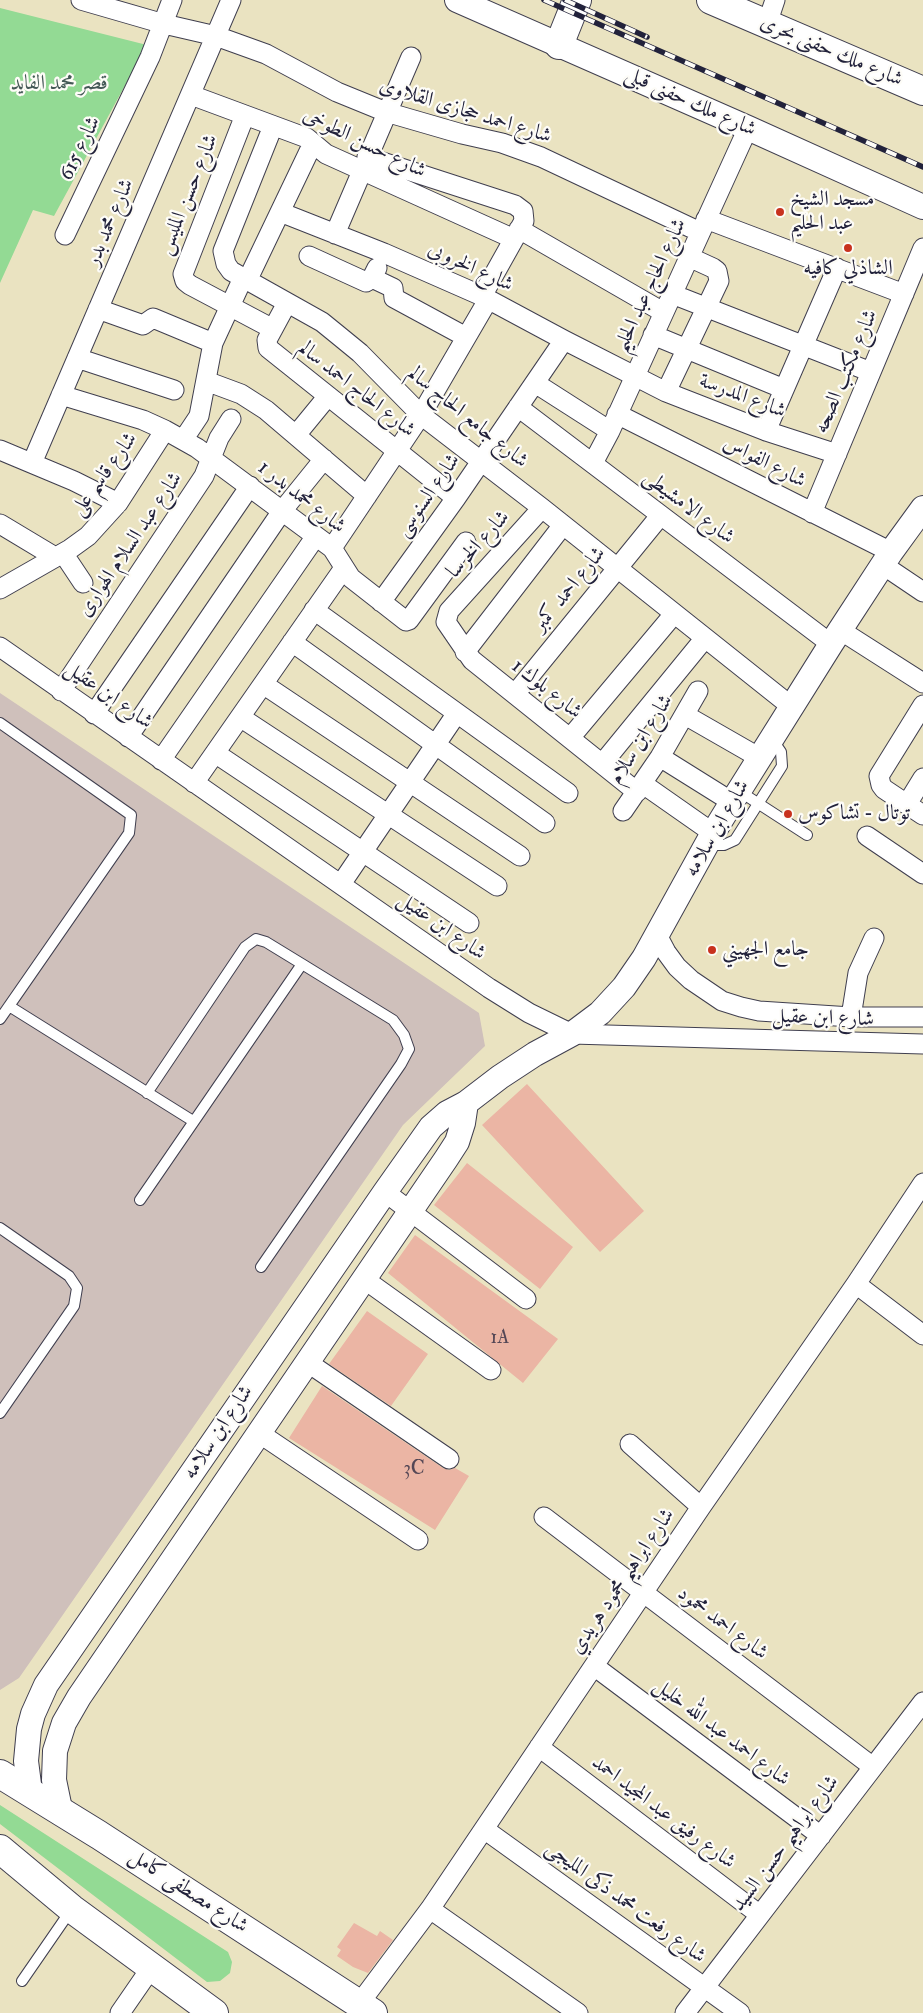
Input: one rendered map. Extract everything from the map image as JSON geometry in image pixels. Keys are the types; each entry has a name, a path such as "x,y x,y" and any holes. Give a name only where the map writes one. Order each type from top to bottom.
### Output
{"main road":[{"path":"558,45 577,0"},
{"name":"شارع ملك حفنى بحرى","path":"711,0 771,12 923,91"},
{"name":"شارع مصطفى كامل","path":"0,1774 60,1809 366,2009"},
{"path":"0,1849 72,1909 150,1968 214,2013"}],"street":[{"name":"شارع احمد حجازى القلاوى","path":"81,0 164,24 216,36 266,54 337,92 386,112 502,143 541,157 703,226 837,268 904,294"},
{"name":"شارع 615","path":"65,235 150,57 172,0"},
{"name":"شارع محمد بدر","path":"32,463 232,0"},
{"name":"شارع ملك حفنى قبلى","path":"457,0 923,207"},
{"path":"335,234 411,57"},
{"name":"شارع حسن الطوخى","path":"191,95 307,138 326,154 364,164 517,234 663,312"},
{"name":"شارع حسن المليس","path":"245,115 182,274 185,281 190,285 273,329"},
{"name":"شارع جامع الحاج سالم","path":"273,126 223,251 226,264 231,271 322,322 338,334 360,353 421,415 563,524 792,707"},
{"name":"شارع الحاج عبد الحليم","path":"593,462 748,128"},
{"path":"183,440 199,416 214,343 314,144"},
{"path":"332,548 421,415 466,337 525,216 520,207 364,164"},
{"name":"شارع الخروبى","path":"280,212 384,253 485,298 634,376"},
{"name":"شارع مكتب الصحه","path":"812,513 923,248"},
{"path":"309,256 362,281 369,281 384,253"},
{"path":"666,392 719,281 719,276 713,268 689,257"},
{"path":"766,431 837,268"},
{"path":"372,278 393,288 394,298 466,337"},
{"path":"672,294 871,372"},
{"name":"شارع الحاج احمد سالم","path":"287,303 266,344 268,348 456,498"},
{"path":"98,309 143,326 153,318 214,343"},
{"path":"653,335 784,389"},
{"name":"شارع السنوسى","path":"381,602 456,498 564,340"},
{"path":"77,358 174,390"},
{"name":"شارع المدرسة","path":"634,376 666,392 766,431 837,454"},
{"path":"206,381 254,401 367,496"},
{"name":"شارع الفواس","path":"535,383 613,422 812,513 887,558 923,592"},
{"name":"شارع محمد بدر 1","path":"61,395 143,420 165,430 212,458 332,548 351,578 402,619 409,620 466,542"},
{"path":"296,435 328,396"},
{"name":"شارع الامشيطى","path":"518,407 593,462 660,516 836,637 923,683"},
{"name":"شارع عبد السلام الهوارى","path":"61,691 199,484 212,458 219,438 231,420"},
{"name":"شارع قاسم على","path":"0,589 88,536 118,503 165,430"},
{"path":"0,450 118,503"},
{"path":"128,737 282,511 324,459"},
{"path":"94,714 250,486"},
{"name":"شارع الخرسا","path":"449,611 542,508"},
{"name":"شارع ابن سلامه","path":"30,1792 26,1761 29,1729 36,1706 46,1685 385,1192 431,1127 447,1113 466,1103 507,1072 572,1034 600,1012 624,987 644,958 711,838 743,799 766,748 887,558 923,508"},
{"name":"شارع احمد كمبر","path":"515,694 660,516"},
{"path":"0,524 59,555 83,583"},
{"path":"464,652 563,524"},
{"path":"161,760 316,536"},
{"path":"194,783 344,568"},
{"path":"314,610 568,793"},
{"name":"شارع بلوك 1","path":"449,611 446,622 460,641 464,652 472,660 602,764 711,838"},
{"path":"570,738 674,614"},
{"path":"602,764 704,638"},
{"path":"292,642 545,823"},
{"name":"شارع ابن عقيل","path":"0,647 509,1002 572,1034 923,1044"},
{"path":"264,684 520,856"},
{"name":"شارع ابن سلام","path":"623,811 660,757 698,691"},
{"path":"923,705 881,771 879,780 881,785 888,791 923,815"},
{"path":"341,884 457,713"},
{"path":"685,715 766,748"},
{"path":"240,717 497,886"},
{"path":"216,753 469,923"},
{"path":"660,757 743,799"},
{"path":"907,804 923,778"},
{"path":"867,836 923,874"},
{"name":"شارع ابن عقيل","path":"657,935 666,952 684,974 706,992 722,1001 741,1008 759,1011 851,1017 923,1017"},
{"path":"851,1017 858,973 874,938"},
{"name":"شارع ابن سلامه","path":"60,1809 54,1780 56,1751 64,1723 79,1697 456,1142 463,1123 466,1103"},
{"name":"شارع ابراهيم محمود هريدي","path":"366,2009 430,1909 643,1592 923,1184"},
{"path":"385,1192 526,1299"},
{"path":"364,1279 491,1370"},
{"path":"856,1284 923,1335"},
{"path":"307,1362 449,1459"},
{"path":"259,1433 418,1540"},
{"path":"630,1444 701,1507"},
{"name":"شارع احمد محمود","path":"544,1517 873,1767"},
{"name":"شارع احمد عبد الله خليل","path":"594,1666 821,1836"},
{"name":"شارع ابراهيم حسن السيد","path":"685,2013 923,1702"},
{"name":"شارع رفيق عبد المجيد احمد","path":"539,1747 760,1915"},
{"name":"شارع رفعت محمد ذكى المليجى","path":"484,1829 740,2013"},
{"path":"430,1909 578,2013"},
{"path":"120,2013 150,1968"}],"lane":[{"path":"0,723 131,815 129,833 0,1019"},
{"path":"743,799 807,835"},
{"path":"147,1092 245,948 256,939 266,942 392,1020 404,1035 408,1049 401,1064 261,1267"},
{"path":"140,1200 302,964"},
{"path":"8,1006 193,1121"},
{"path":"0,1228 69,1276 77,1288 74,1306 0,1413"},
{"path":"22,1981 72,1909"}],"shaded area":[{"path":"0,693 479,1013 485,1046 403,1125 19,1678 0,1690"}],"green space":[{"name":"قصر محمد الفايد","path":"0,8 147,45 54,216 33,210 0,283"},
{"path":"0,1805 228,1952 232,1962 230,1973 220,1981 207,1982 0,1824"}],"building":[{"path":"527,1084 644,1211 600,1252 482,1125"},
{"path":"467,1163 573,1247 540,1289 434,1205"},
{"path":"415,1235 558,1339 523,1383 388,1273"},
{"path":"367,1311 428,1354 391,1406 329,1364"},
{"path":"322,1386 443,1468 449,1470 455,1468 469,1476 435,1530 289,1438"},
{"path":"354,1923 377,1936 380,1931 393,1940 368,1973 353,1967 337,1956 341,1950 337,1947"}],"railway":[{"path":"544,0 923,167"},
{"path":"565,0 647,37"}],"place":[{"name":"مسجد الشيخ عبد الحليم","path":"780,212"},
{"name":"الشاذلي كافيه","path":"848,248"},
{"name":"توتال - تشاكوس","path":"788,814"},
{"name":"جامع الجهيني","path":"712,950"}]}
